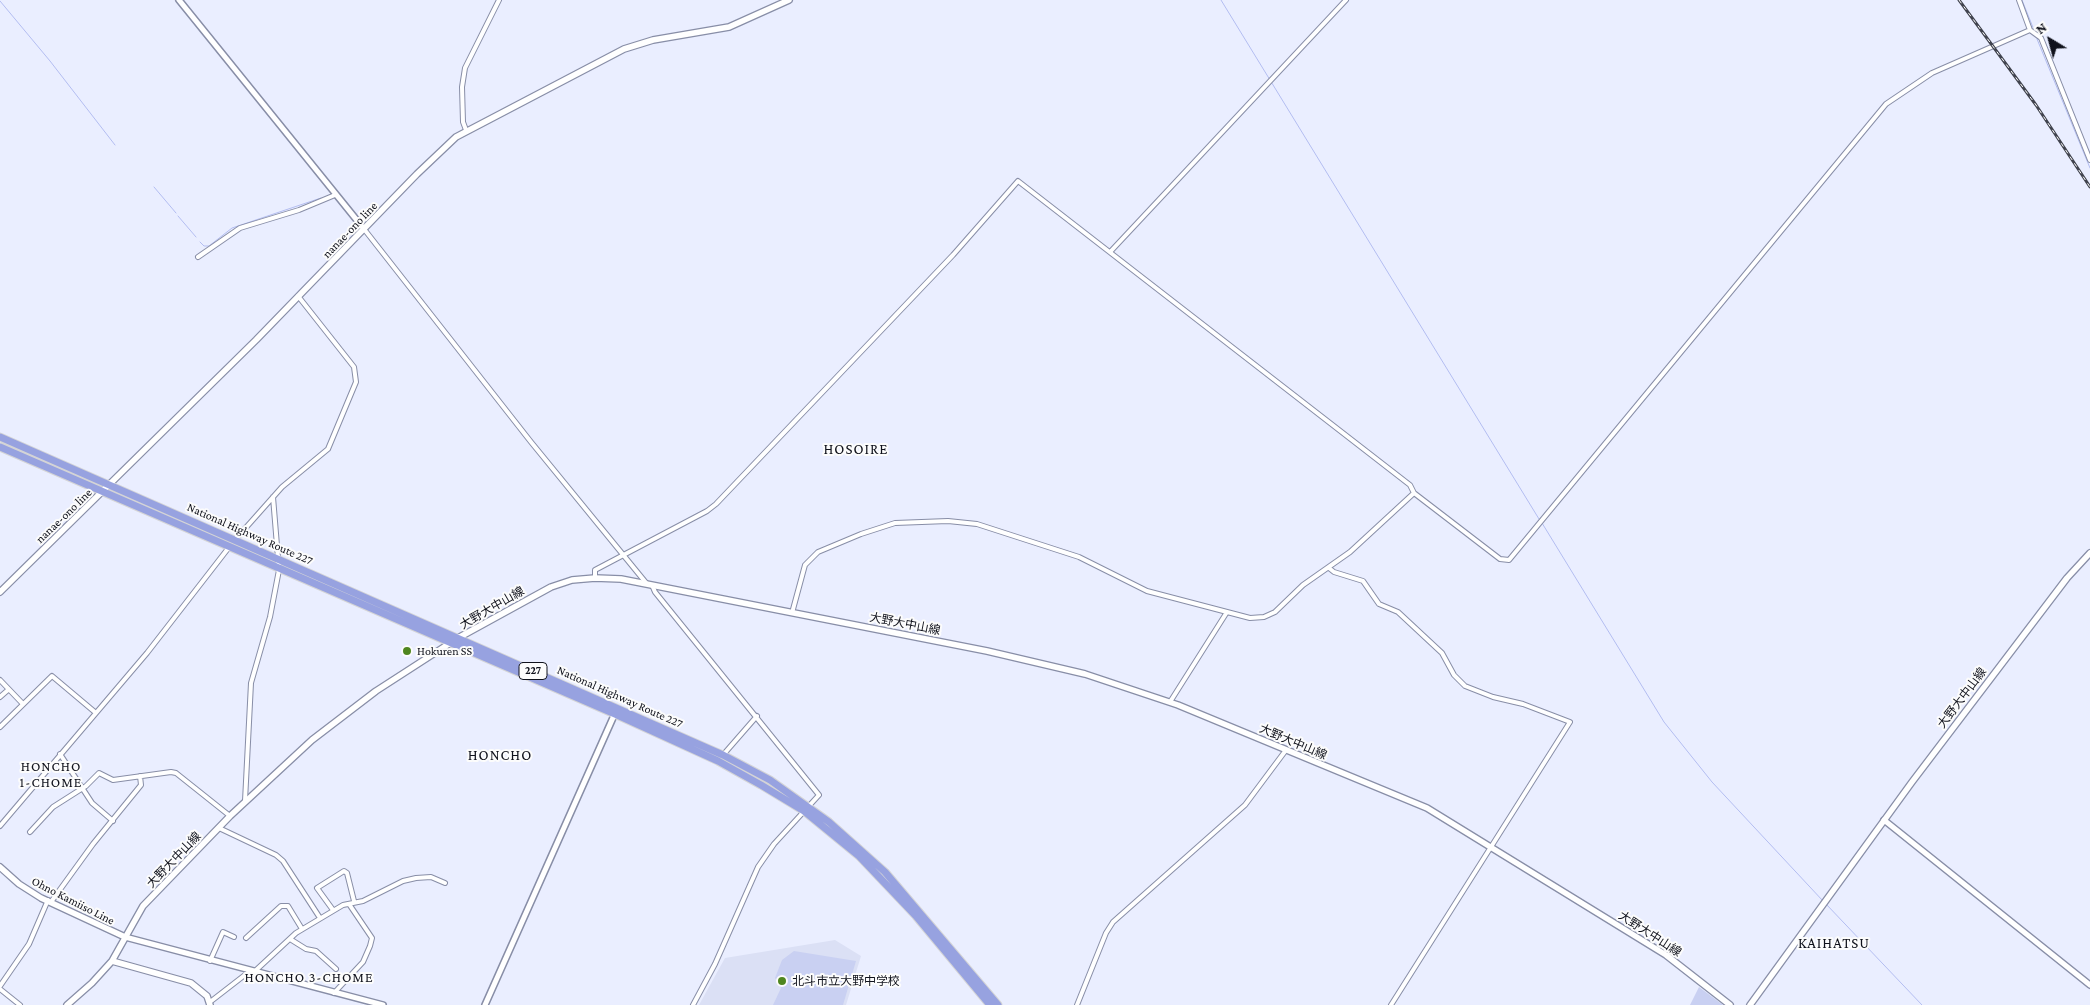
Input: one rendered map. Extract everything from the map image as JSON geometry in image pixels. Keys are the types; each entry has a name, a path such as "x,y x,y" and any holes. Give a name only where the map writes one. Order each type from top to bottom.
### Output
{"highway":[{"name":"National Highway Route 227","path":"0,437 109,485 232,544 279,570 616,711"},
{"name":"National Highway Route 227","path":"0,446 232,544 280,561 458,638 770,780 885,872 998,1005"},
{"name":"National Highway Route 227","path":"807,809 859,856 894,892 990,1005"}],"main road":[{"name":"nanae-ono line","path":"0,592 104,491 443,148 466,130 624,49 653,40 729,27 789,0"},
{"name":"大野大中山線","path":"1750,1005 1884,820 2067,578 2090,553"},
{"name":"大野大中山線","path":"125,937 143,906 218,828 288,761 335,722 376,691 458,638 551,587 572,580 595,578 650,585 1046,664 1112,682 1170,702 1427,808 1666,956 1730,1005"},
{"name":"Ohno Kamiiso Line","path":"0,867 19,884 125,937 112,961"},
{"path":"67,1005 92,983 112,961 191,984 204,992 210,1004"}],"street":[{"path":"179,0 364,229 531,442 650,585 819,795 774,844 758,867 715,964 693,1005"},
{"path":"466,130 462,87 464,68 499,0"},
{"path":"1111,251 1346,0"},
{"path":"2019,0 2030,30 2041,38 2090,160"},
{"path":"595,578 595,570 708,511 716,504 953,255 1018,181 1111,251 1410,485 1414,493 1504,561 1512,556 1539,524 1886,104 1932,73 2030,30"},
{"path":"198,257 240,228 299,210 335,195"},
{"path":"0,826 147,653 232,544 282,487 328,449 356,382 354,367 298,296"},
{"path":"792,613 805,565 818,552 895,523 948,521 977,524 1080,557 1147,591 1250,618 1271,614 1303,585 1350,552 1414,493"},
{"path":"245,801 252,683 270,617 280,561 273,497"},
{"path":"1329,568 1363,581 1379,604 1398,612 1442,653 1454,675 1465,686 1494,697 1523,704 1570,722 1391,1005"},
{"path":"1170,702 1227,612"},
{"path":"0,727 52,676 96,713"},
{"path":"0,680 23,704"},
{"path":"0,697 8,690"},
{"path":"485,1005 616,711"},
{"path":"721,758 756,716"},
{"path":"1077,1005 1106,933 1113,922 1245,805 1286,750"},
{"path":"60,754 92,803 113,821"},
{"path":"30,832 53,808 99,773 113,780 171,772 176,773 230,816"},
{"path":"20,1005 0,987 29,944 50,901 141,785 140,776"},
{"path":"1884,820 2090,985"},
{"path":"218,828 276,855 283,861 320,918"},
{"path":"333,910 317,888 344,871 347,873 352,903 372,938 363,962 334,993"},
{"path":"210,1004 290,938 333,910 363,901 403,881 431,877 445,883"},
{"path":"246,938 281,906 288,906 302,929"},
{"path":"210,961 223,932 234,936"},
{"path":"125,937 382,1005"},
{"path":"290,938 306,949 316,952 336,969"}],"shaded area":[{"name":"北斗市立大野中学校","path":"835,940 861,956 846,1005 699,1005 725,958"},
{"path":"794,951 856,961 843,1005 773,1005 781,988 775,978 782,960"},
{"path":"1699,987 1723,1005 1690,1005"}],"waterway":[{"path":"1221,0 1539,519"},
{"path":"2022,0 2034,30"},
{"path":"0,1 50,61 115,145"},
{"path":"2037,39 2090,168"},
{"path":"154,187 176,213"},
{"path":"200,242 204,246 209,246 232,228 321,198"},
{"path":"178,216 196,237"},
{"path":"1542,523 1664,722 1712,782 1823,901"},
{"path":"1826,904 1922,1005"}],"railway":[{"path":"1959,0 2036,105 2090,187"}],"place":[{"name":"Hokuren SS","path":"407,651"},
{"name":"北斗市立大野中学校","path":"782,981"}],"district":[{"name":"HOSOIRE","path":"856,449"},
{"name":"HONCHO","path":"500,755"},
{"name":"HONCHO 1-CHOME","path":"51,776"},
{"name":"KAIHATSU","path":"1834,943"},
{"name":"HONCHO 3-CHOME","path":"309,978"}]}
